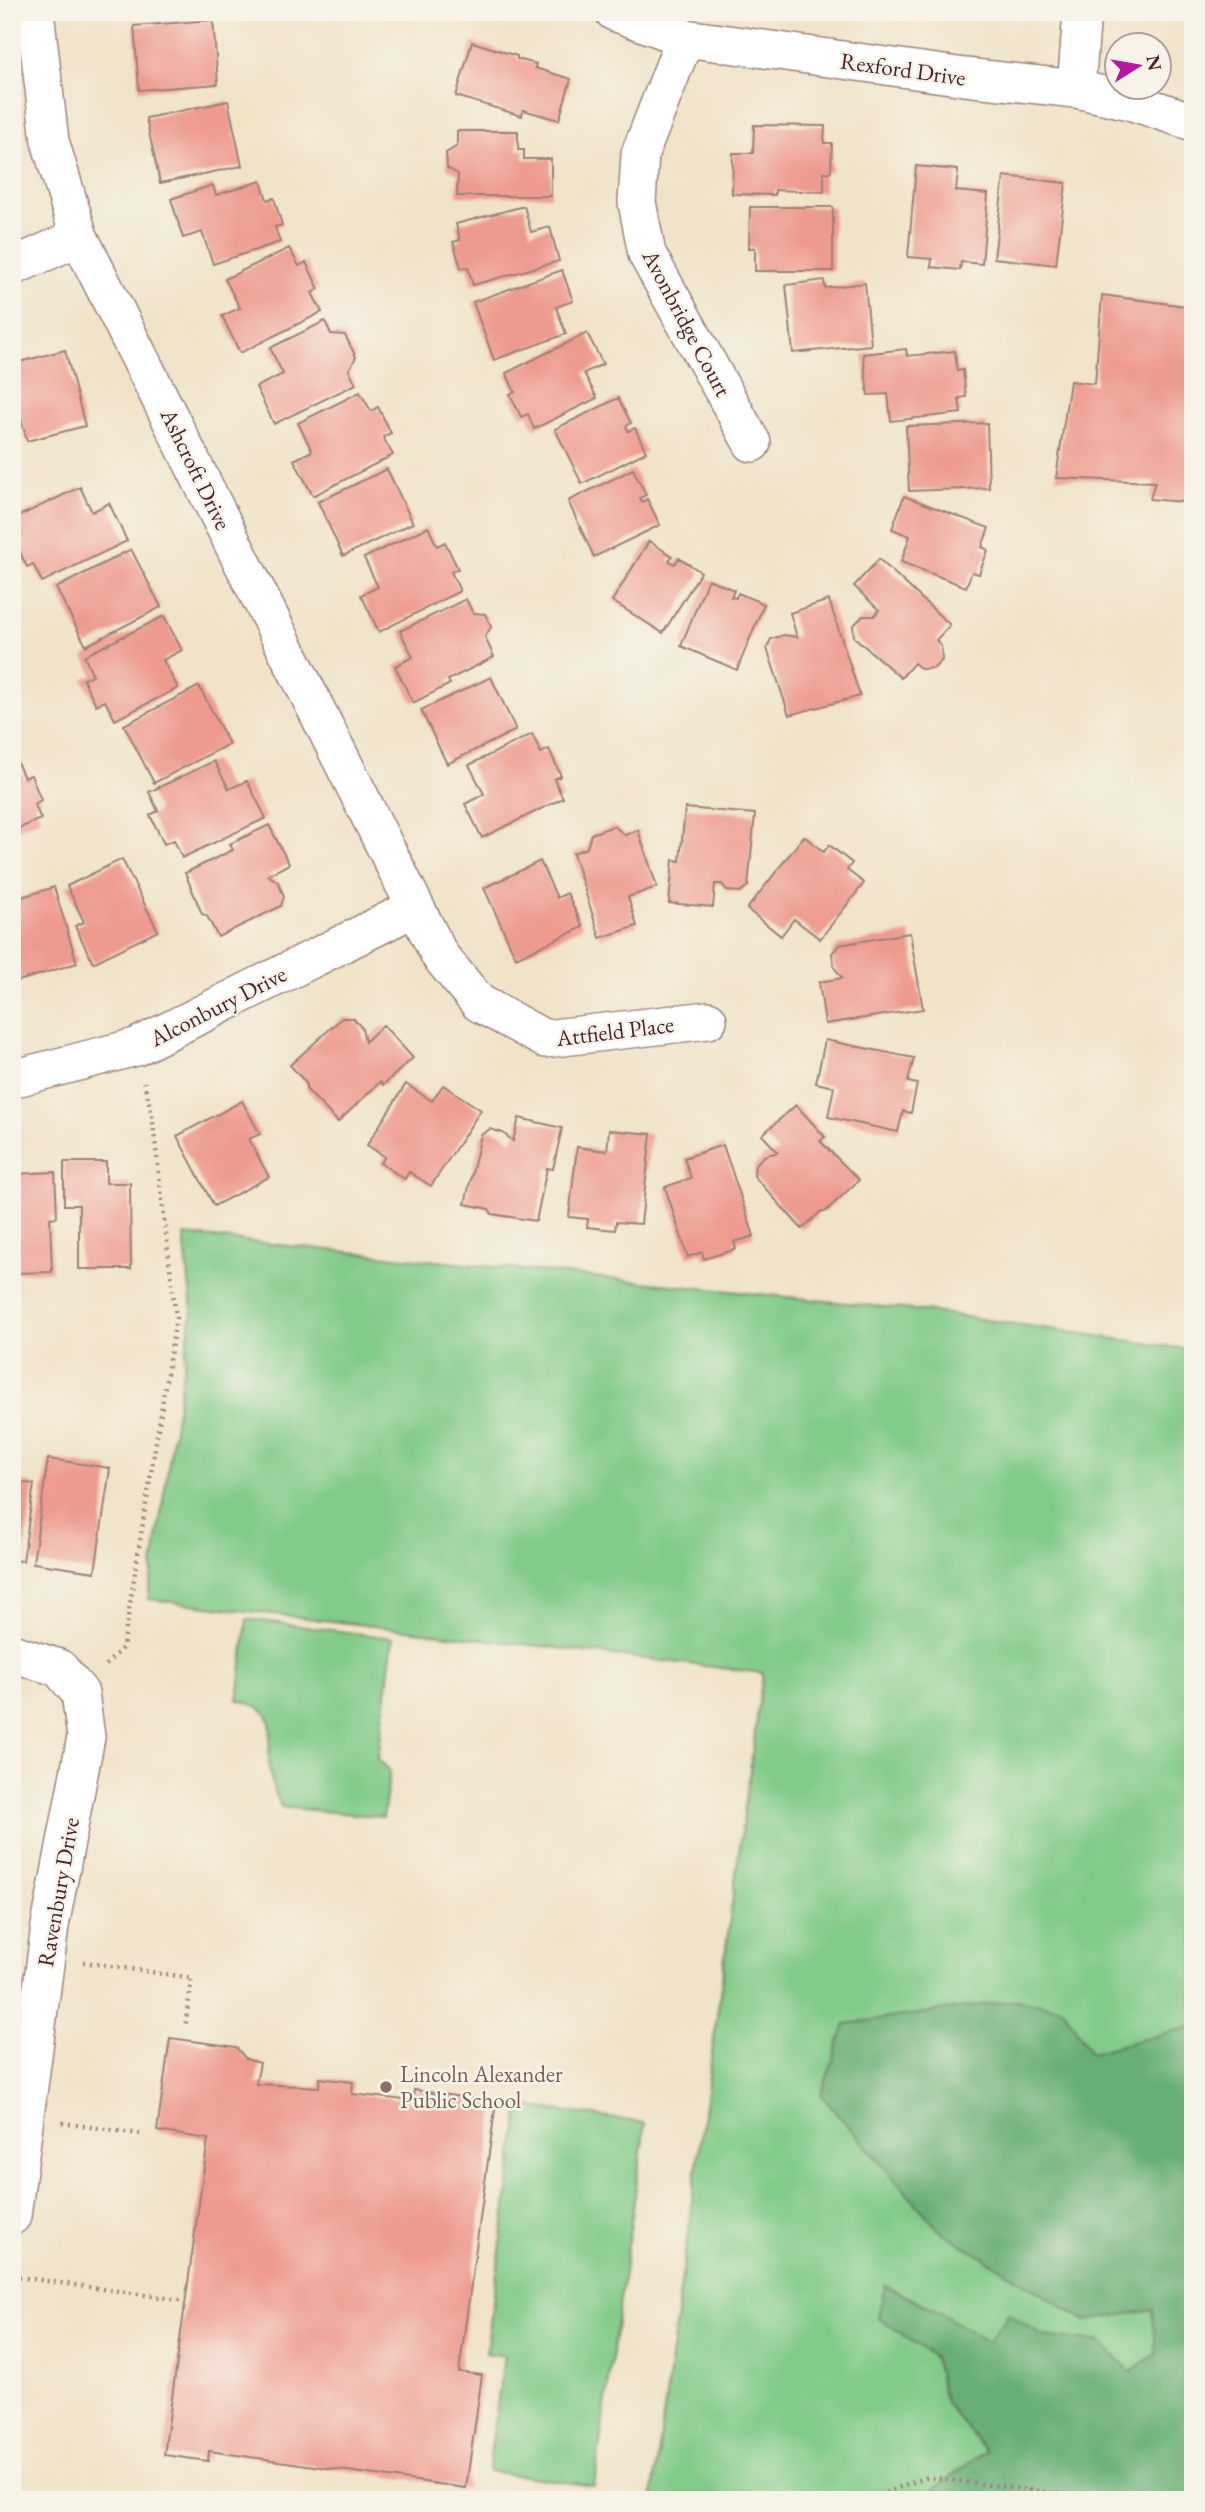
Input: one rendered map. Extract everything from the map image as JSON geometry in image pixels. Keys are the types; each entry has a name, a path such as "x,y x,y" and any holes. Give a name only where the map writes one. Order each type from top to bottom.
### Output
{"street":[{"name":"Ashcroft Drive","path":"35,12 50,141 79,237 87,248 414,908"},
{"name":"Rexford Drive","path":"614,12 685,38 965,78 1076,89 1130,101 1193,122"},
{"path":"1076,89 1082,12"},
{"name":"Avonbridge Court","path":"685,38 640,154 637,202 647,254 752,443"},
{"path":"12,267 79,237"},
{"name":"Attfield Place","path":"414,908 440,957 479,1003 544,1039 708,1020"},
{"name":"Alconbury Drive","path":"12,1079 136,1047 414,908"},
{"path":"12,1653 59,1668 80,1693"},
{"name":"Ravenbury Drive","path":"12,2216 15,2174 46,1956 86,1737 80,1693"}],"path":[{"path":"80,1693 123,1647 176,1318 152,1115 136,1047"},
{"path":"46,1956 192,1978 186,2028"},
{"path":"25,2117 141,2134"},
{"path":"12,2276 180,2300"},
{"path":"866,2500 927,2477 1108,2500"},
{"path":"1029,2489 1030,2500"},
{"path":"597,2495 634,2500"}],"green space":[{"path":"184,1235 933,1312 1193,1350 1193,2500 652,2500 763,1673 148,1599 192,1311"},
{"path":"247,1619 393,1638 378,1759 390,1771 383,1817 281,1807 270,1770 270,1723 262,1710 238,1700"},
{"path":"1017,2000 1063,2008 1091,2053 1193,2026 1193,2500 919,2500 986,2451 946,2404 934,2357 878,2317 885,2286 939,2312 988,2342 1009,2313 1043,2336 1101,2342 1130,2372 1156,2354 1153,2310 1086,2321 940,2231 821,2095 845,2024"},
{"path":"520,2105 645,2123 594,2486 488,2471 504,2356 486,2353"}],"building":[{"path":"213,20 218,84 139,90 134,26"},
{"path":"472,42 517,56 517,59 536,64 535,68 571,79 559,120 523,110 522,116 456,96"},
{"path":"228,101 242,166 160,183 146,118"},
{"path":"754,125 825,126 824,143 832,143 831,172 824,172 824,192 775,190 775,195 732,194 733,153 753,153"},
{"path":"457,131 518,131 518,150 524,150 524,159 551,159 551,196 457,196 458,174 447,168 446,153 457,146"},
{"path":"916,166 958,170 956,191 988,194 982,264 961,262 960,270 931,267 932,259 908,257"},
{"path":"1004,176 1066,183 1056,265 994,258"},
{"path":"261,181 267,200 274,198 282,225 275,227 280,242 213,264 202,232 183,238 171,199 213,185 216,195"},
{"path":"524,206 531,232 550,227 559,261 473,285 468,267 461,268 453,242 460,240 456,224"},
{"path":"750,207 833,207 833,271 755,271 755,248 749,248"},
{"path":"289,248 299,266 306,262 319,289 312,293 322,312 240,353 222,316 240,308 225,279"},
{"path":"562,270 573,301 556,307 566,334 494,360 473,302"},
{"path":"824,280 825,288 865,283 871,345 793,353 786,285"},
{"path":"1102,295 1193,307 1193,503 1150,499 1155,482 1056,478 1070,381 1095,384"},
{"path":"325,321 331,334 345,335 356,357 349,370 356,384 274,424 256,387 283,374 270,348"},
{"path":"587,333 603,364 584,373 597,398 534,429 528,414 521,417 510,394 515,392 506,373"},
{"path":"906,349 907,356 955,351 957,371 963,370 966,397 959,398 961,413 891,421 888,394 868,395 863,354"},
{"path":"65,350 85,426 27,441 17,404 12,405 12,364"},
{"path":"360,392 371,411 378,407 391,433 383,437 393,455 313,496 294,460 312,451 298,423"},
{"path":"618,398 631,423 626,426 628,431 635,428 646,452 582,484 555,429"},
{"path":"987,423 989,488 909,491 906,426"},
{"path":"387,469 413,523 343,556 318,502"},
{"path":"633,469 646,495 640,498 642,502 647,499 660,525 594,557 568,501"},
{"path":"80,487 92,512 109,503 127,541 42,582 33,564 27,567 12,536 20,532 13,519"},
{"path":"904,496 989,528 982,547 988,550 979,574 972,572 966,587 901,562 910,536 892,529"},
{"path":"428,527 437,546 445,542 458,569 451,572 460,591 379,632 361,595 378,587 364,558"},
{"path":"649,541 672,556 669,561 675,564 679,558 701,572 663,633 612,601"},
{"path":"131,549 161,607 86,646 56,588"},
{"path":"879,559 950,625 936,640 941,646 942,660 934,668 921,669 914,663 901,678 854,637 853,626 863,616 874,616 879,610 854,586"},
{"path":"708,579 734,590 731,597 736,598 738,593 764,604 737,670 681,646"},
{"path":"466,599 473,613 485,614 491,627 485,637 494,657 448,680 450,684 413,703 395,666 413,657 400,631"},
{"path":"829,600 860,696 789,715 767,648 771,639 784,635 797,637 790,613"},
{"path":"164,616 182,650 163,660 178,688 115,720 105,701 96,705 83,679 93,675 84,656"},
{"path":"491,677 516,730 447,764 421,710"},
{"path":"199,686 229,744 154,783 124,725"},
{"path":"532,734 541,753 549,749 561,776 554,779 563,798 482,838 465,804 484,794 469,765"},
{"path":"16,760 24,778 31,775 41,800 34,804 41,819 12,831 12,762"},
{"path":"214,761 229,789 247,781 266,818 182,858 174,840 164,844 150,815 158,811 149,792"},
{"path":"685,808 755,814 748,886 740,892 727,891 722,884 715,884 713,907 669,903 673,860 680,861"},
{"path":"269,825 289,864 268,875 278,882 284,896 281,906 218,937 207,916 202,914 185,873 233,850 230,844"},
{"path":"614,826 625,835 638,830 657,887 628,897 637,926 600,938 573,853 587,848 591,834"},
{"path":"804,836 824,852 829,845 852,863 847,870 864,883 820,939 794,919 781,936 747,909"},
{"path":"122,859 158,931 93,963 75,926 84,922 67,886"},
{"path":"540,861 557,898 567,893 583,927 516,958 484,888"},
{"path":"54,887 77,963 12,983 12,900"},
{"path":"910,933 923,1009 825,1024 819,982 842,978 834,967 832,953 839,945"},
{"path":"342,1018 353,1018 362,1028 365,1042 383,1025 413,1058 383,1085 380,1082 338,1122 306,1089 306,1083 290,1065"},
{"path":"825,1040 914,1058 908,1082 917,1084 911,1113 903,1111 898,1132 828,1117 834,1087 816,1083"},
{"path":"406,1084 432,1101 443,1085 481,1110 431,1186 409,1172 405,1179 380,1163 385,1157 367,1145"},
{"path":"242,1101 260,1134 249,1139 269,1177 214,1206 177,1136"},
{"path":"796,1105 825,1137 820,1141 859,1180 825,1212 820,1212 802,1229 754,1176 755,1165 764,1156 778,1152 762,1135"},
{"path":"519,1118 562,1128 553,1169 547,1168 536,1221 492,1214 489,1209 465,1204 481,1135 490,1129 503,1133 513,1141"},
{"path":"609,1130 651,1134 641,1224 616,1222 615,1230 587,1227 588,1219 569,1217 577,1147 607,1151"},
{"path":"723,1145 754,1236 734,1242 736,1249 704,1259 702,1252 688,1257 665,1187 691,1178 684,1158"},
{"path":"64,1162 106,1162 106,1183 130,1183 131,1269 79,1269 79,1205 64,1205"},
{"path":"55,1172 57,1217 50,1218 52,1272 12,1273 12,1174"},
{"path":"48,1459 110,1468 95,1572 33,1563"},
{"path":"12,1481 34,1484 23,1561 12,1560"},
{"path":"170,2038 236,2047 246,2059 260,2063 256,2084 319,2087 320,2078 353,2082 352,2094 413,2101 414,2090 496,2102 459,2372 482,2375 466,2488 209,2451 208,2461 164,2455 208,2139 157,2131"}],"place":[{"name":"Lincoln Alexander Public School","path":"386,2087"}]}
